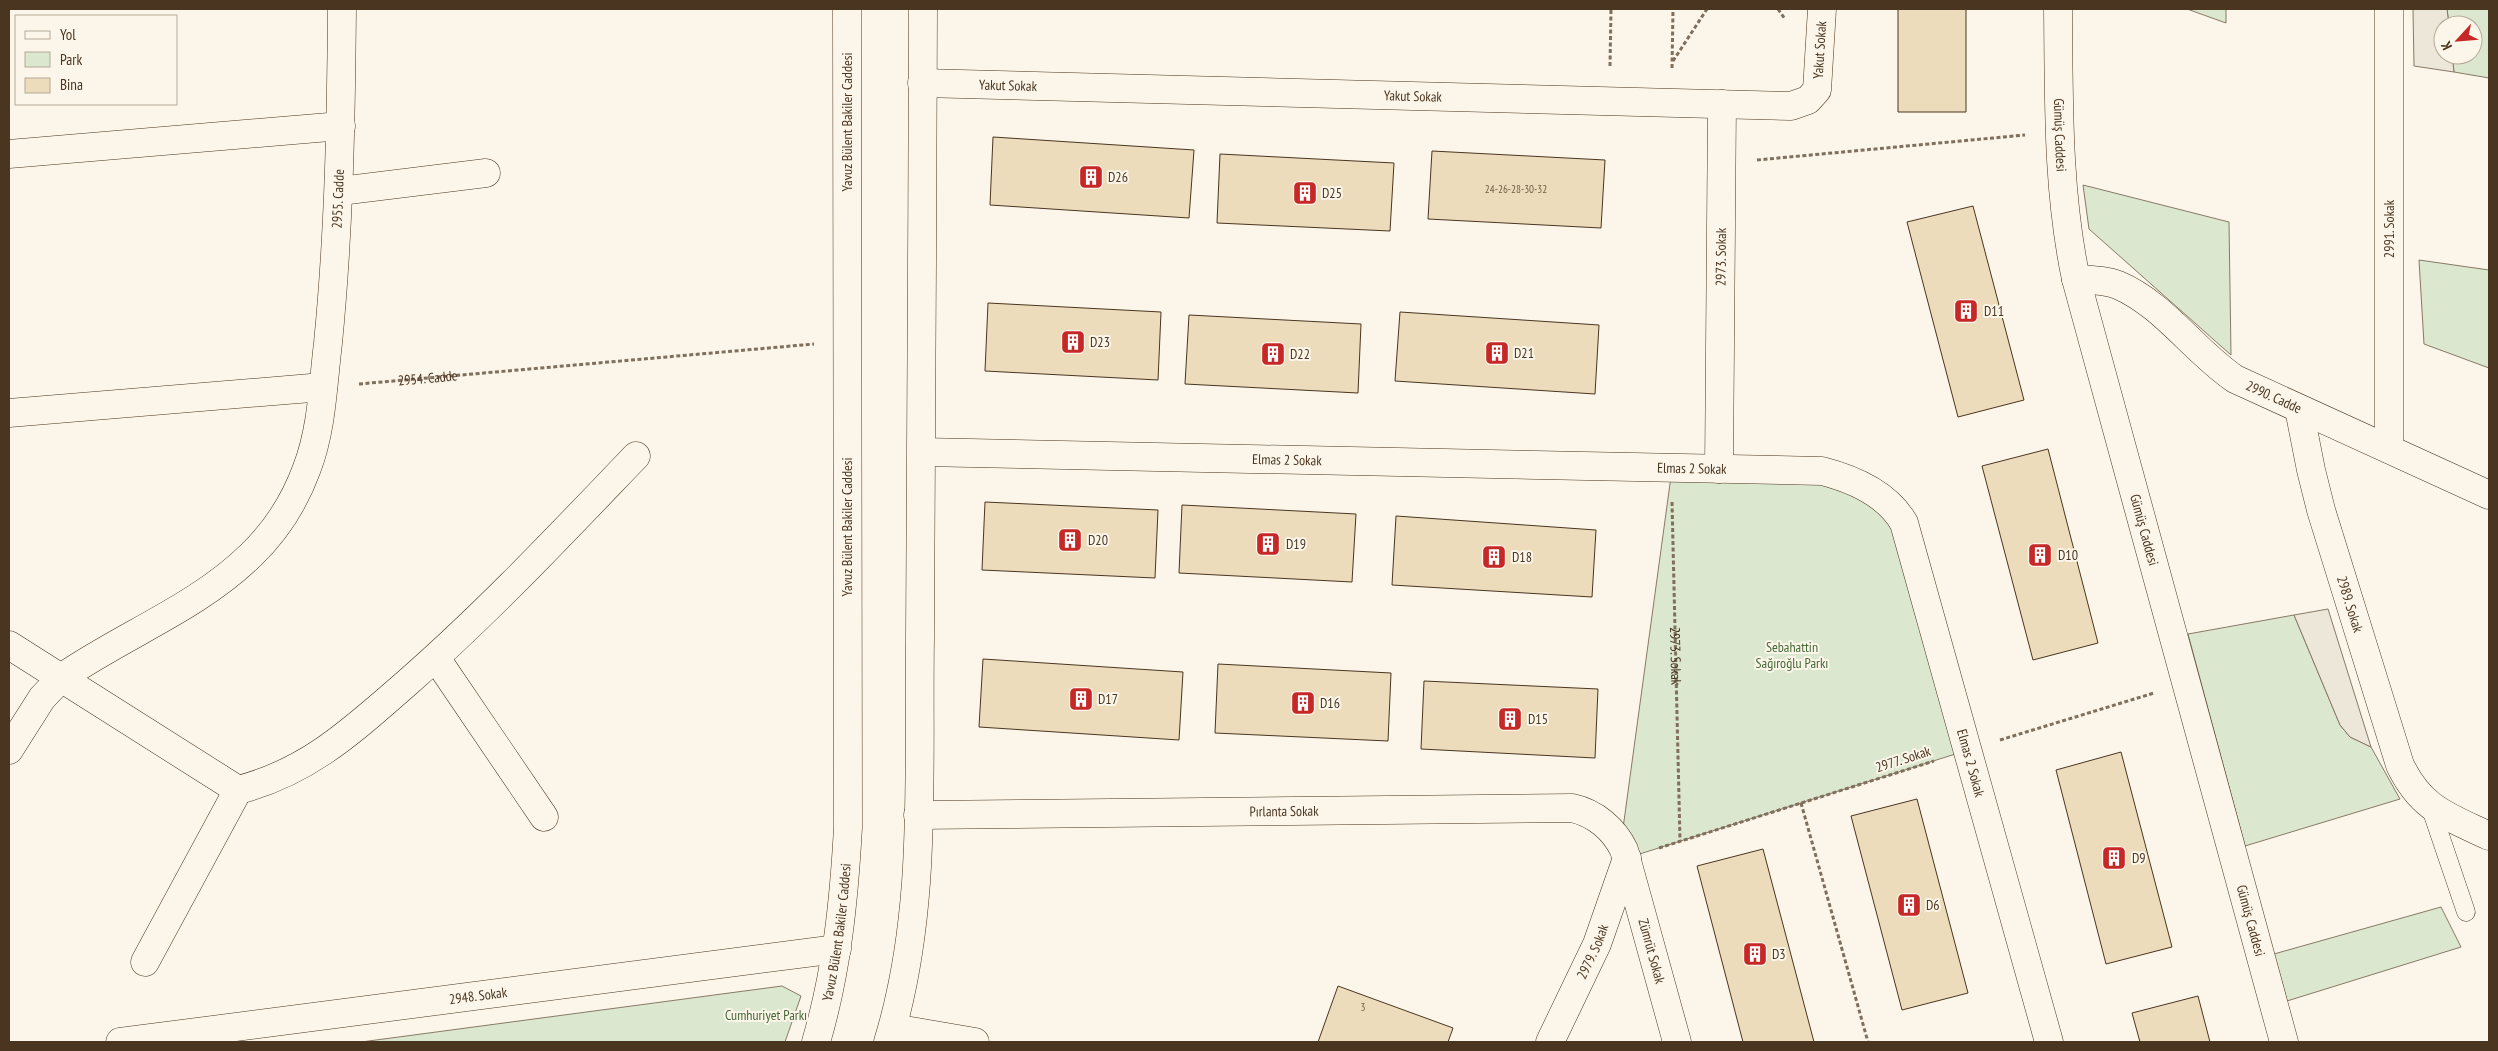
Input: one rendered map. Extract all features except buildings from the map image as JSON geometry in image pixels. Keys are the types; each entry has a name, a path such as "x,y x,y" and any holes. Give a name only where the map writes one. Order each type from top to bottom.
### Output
{"street":[{"name":"2955. Cadde","path":"9,750 42,698 61,678 216,585 263,542 285,512 307,468 315,439 324,387 340,191 342,9"},
{"name":"Yavuz Bülent Bakiler Caddesi","path":"816,1042 837,949 844,898 848,827 847,9"},
{"path":"923,9 922,452 916,888 913,924 902,992 891,1035 975,1042"},
{"name":"Yakut Sokak","path":"922,83 1791,106 1802,103 1818,90 1822,9"},
{"name":"Gümüş Caddesi","path":"2058,9 2059,132 2062,200 2076,279 2284,1042"},
{"name":"2991. Sokak","path":"2388,9 2389,449"},
{"name":"2973. Sokak","path":"1719,469 1722,104"},
{"path":"9,154 341,126"},
{"path":"340,191 486,173"},
{"name":"2990. Cadde","path":"2076,279 2116,284 2132,292 2148,303 2220,369 2235,378 2489,495"},
{"path":"9,413 324,387"},
{"name":"2989. Sokak","path":"2299,409 2310,470 2400,765 2424,800"},
{"name":"Elmas 2 Sokak","path":"922,452 1822,471 1837,475 1874,492 1899,514 1904,523 2049,1042"},
{"path":"145,962 238,790 289,773 318,757 340,740 436,658 517,580 636,456"},
{"path":"9,645 238,790"},
{"path":"436,658 544,817"},
{"path":"2424,800 2444,815 2489,836"},
{"name":"Pırlanta Sokak","path":"918,815 1572,808 1596,817 1609,827 1620,842 1627,858"},
{"name":"2979. Sokak","path":"1550,1042 1597,944 1627,858"},
{"name":"Zümrüt Sokak","path":"1627,858 1677,1042"},
{"name":"2948. Sokak","path":"120,1042 837,949"}],"lane":[{"path":"2424,800 2466,912"}],"path":[{"path":"1609,102 1611,9"},
{"path":"1672,103 1673,9"},
{"path":"1672,62 1707,9"},
{"path":"1722,164 2059,132"},
{"name":"2954. Cadde","path":"324,387 847,342"},
{"name":"2973. Sokak","path":"1672,469 1680,842"},
{"name":"2977. Sokak","path":"1627,858 2186,683"},
{"path":"1801,803 1868,1042"}],"green space":[{"path":"2187,9 2226,9 2226,23"},
{"path":"2447,9 2489,9 2489,78 2454,72 2453,65 2483,65 2483,15 2448,15"},
{"path":"2083,185 2229,222 2231,355 2089,229"},
{"path":"2419,260 2489,270 2489,368 2424,344"},
{"name":"Sebahattin Sağıroğlu Parkı","path":"1672,469 1822,471 1883,499 1968,750 1627,858 1621,843"},
{"path":"2294,615 2340,725 2350,737 2371,747 2400,799 2245,846 2188,634"},
{"path":"2441,907 2461,947 2287,1001 2274,954"},
{"name":"Cumhuriyet Parkı","path":"782,986 801,996 785,1042 361,1042"}],"shaded area":[{"path":"2413,9 2447,9 2448,15 2433,15 2433,65 2453,65 2454,72 2414,66"},
{"path":"2328,609 2371,747 2350,737 2340,725 2294,615"}],"place":[{"name":"D26","path":"1091,177"},
{"name":"D25","path":"1305,193"},
{"name":"D11","path":"1966,311"},
{"name":"D23","path":"1073,342"},
{"name":"D21","path":"1497,353"},
{"name":"D22","path":"1273,354"},
{"name":"D20","path":"1070,540"},
{"name":"D19","path":"1268,544"},
{"name":"D10","path":"2040,555"},
{"name":"D18","path":"1494,557"},
{"name":"D17","path":"1081,699"},
{"name":"D16","path":"1303,703"},
{"name":"D15","path":"1510,719"},
{"name":"D9","path":"2114,858"},
{"name":"D6","path":"1909,905"},
{"name":"D3","path":"1755,954"}]}
